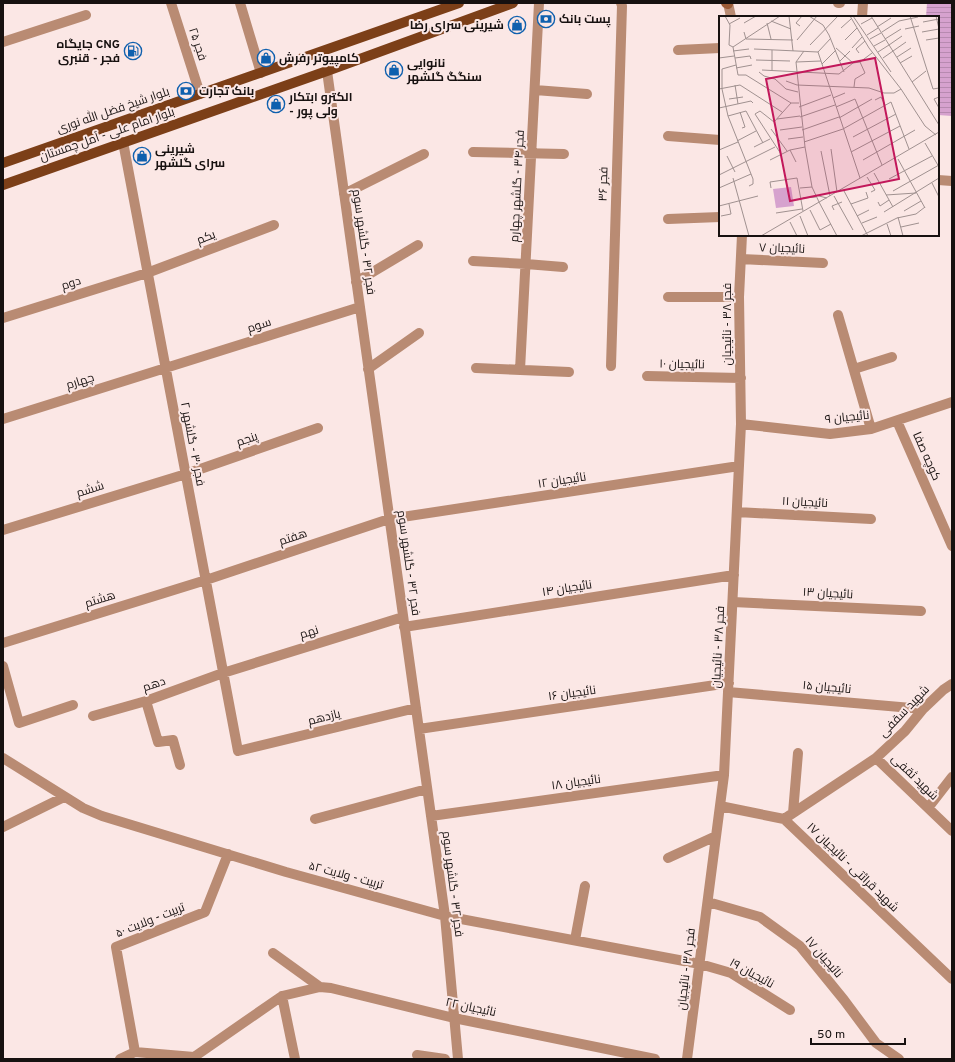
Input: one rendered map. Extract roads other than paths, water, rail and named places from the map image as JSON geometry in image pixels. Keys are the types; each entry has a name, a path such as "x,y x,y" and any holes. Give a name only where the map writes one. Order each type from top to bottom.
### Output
{"main road":[{"name":"بلوار شیخ فضل الله نوری","path":"3,163 459,3"},
{"name":"بلوار امام علی - آمل چمستان","path":"3,185 327,71 513,3"}],"street":[{"name":"فجر ۲۵","path":"171,3 200,94"},
{"path":"240,3 261,72"},
{"name":"فجر ۳۴ - گلشهر چهارم","path":"520,370 539,3"},
{"name":"فجر ۳۶","path":"611,366 621,3"},
{"path":"728,3 731,16"},
{"path":"862,16 863,3"},
{"path":"3,42 86,15"},
{"path":"678,50 719,48"},
{"name":"فجر ۳۲ - گلشهر سوم","path":"327,71 445,916 458,1059"},
{"path":"535,90 587,94"},
{"path":"668,136 719,140"},
{"name":"فجر ۳۰ - گلشهر ۲","path":"123,142 238,751"},
{"path":"473,152 532,152 564,154"},
{"path":"344,194 424,154"},
{"path":"939,180 952,181"},
{"path":"668,219 719,217"},
{"name":"یکم","path":"147,273 274,225"},
{"name":"فجر ۳۸ - نائیجیان","path":"687,1059 724,775 742,424 739,297 742,236"},
{"path":"356,282 418,245"},
{"name":"نائیجیان ۷","path":"741,260 823,263"},
{"path":"472,262 563,267"},
{"name":"دوم","path":"3,318 147,273"},
{"path":"668,297 739,297"},
{"name":"سوم","path":"165,368 360,307"},
{"path":"838,315 871,429"},
{"path":"368,369 419,333"},
{"path":"854,369 892,357"},
{"name":"چهارم","path":"3,419 165,368"},
{"path":"476,368 569,372"},
{"name":"نائیجیان ۱۰","path":"648,376 741,378"},
{"name":"نائیجیان ۹","path":"742,424 830,434 871,429 951,403"},
{"name":"کوچه صفا","path":"897,421 952,546"},
{"name":"پنجم","path":"186,474 318,428"},
{"name":"نائیجیان ۱۲","path":"389,519 739,466"},
{"name":"ششم","path":"3,530 186,474"},
{"name":"نائیجیان ۱۱","path":"737,512 870,519"},
{"name":"هفتم","path":"206,580 389,519"},
{"name":"نائیجیان ۱۴","path":"404,622 734,575"},
{"name":"هشتم","path":"3,643 206,580"},
{"name":"نائیجیان ۱۳","path":"733,602 921,611"},
{"name":"نهم","path":"223,673 404,622"},
{"path":"3,666 19,723 73,705"},
{"name":"دهم","path":"93,716 146,701 223,673"},
{"name":"شهید سقفی","path":"784,819 876,758 905,731 923,709 943,690 952,684"},
{"name":"نائیجیان ۱۵","path":"729,687 923,709"},
{"name":"نائیجیان ۱۶","path":"419,729 729,687"},
{"path":"146,701 158,742 173,740 180,765"},
{"name":"یازدهم","path":"238,751 416,708"},
{"path":"794,813 798,753"},
{"name":"تربیت - ولایت ۵۲","path":"3,758 64,797 83,808 102,816 286,872 445,916 700,964"},
{"name":"شهید ثقفی","path":"876,758 952,831"},
{"name":"نائیجیان ۱۸","path":"431,816 724,775"},
{"path":"928,808 952,777"},
{"path":"315,819 427,789"},
{"path":"3,827 64,797"},
{"path":"720,806 784,819"},
{"name":"شهید قرائتی - نائیجیان ۱۷","path":"784,819 952,979"},
{"path":"668,858 716,836"},
{"name":"تربیت - ولایت ۵۰","path":"135,1052 116,947 206,912 228,854"},
{"path":"576,940 585,886"},
{"name":"نائیجیان ۱۷","path":"708,902 760,917 800,946 844,1000 876,1043 899,1059"},
{"path":"273,953 320,987"},
{"name":"نائیجیان ۱۹","path":"700,964 731,974 790,1010"},
{"name":"نائیجیان ۲۲","path":"282,996 320,987 331,988 454,1018 655,1059"},
{"path":"120,1059 135,1052 195,1058 282,996 295,1059"},
{"path":"417,1055 445,1059"}],"place":[{"name":"پست بانک","path":"546,19"},
{"name":"شیرینی سرای رضا","path":"517,25"},
{"name":"جایگاه CNG فجر - قنبری","path":"133,51"},
{"name":"کامپیوتر رفرش","path":"266,58"},
{"name":"نانوایی سنگگ گلشهر","path":"394,70"},
{"name":"بانک تجارت","path":"186,91"},
{"name":"الکترو ابتکار - ولی پور","path":"276,104"},
{"name":"شیرینی سرای گلشهر","path":"142,156"}]}
